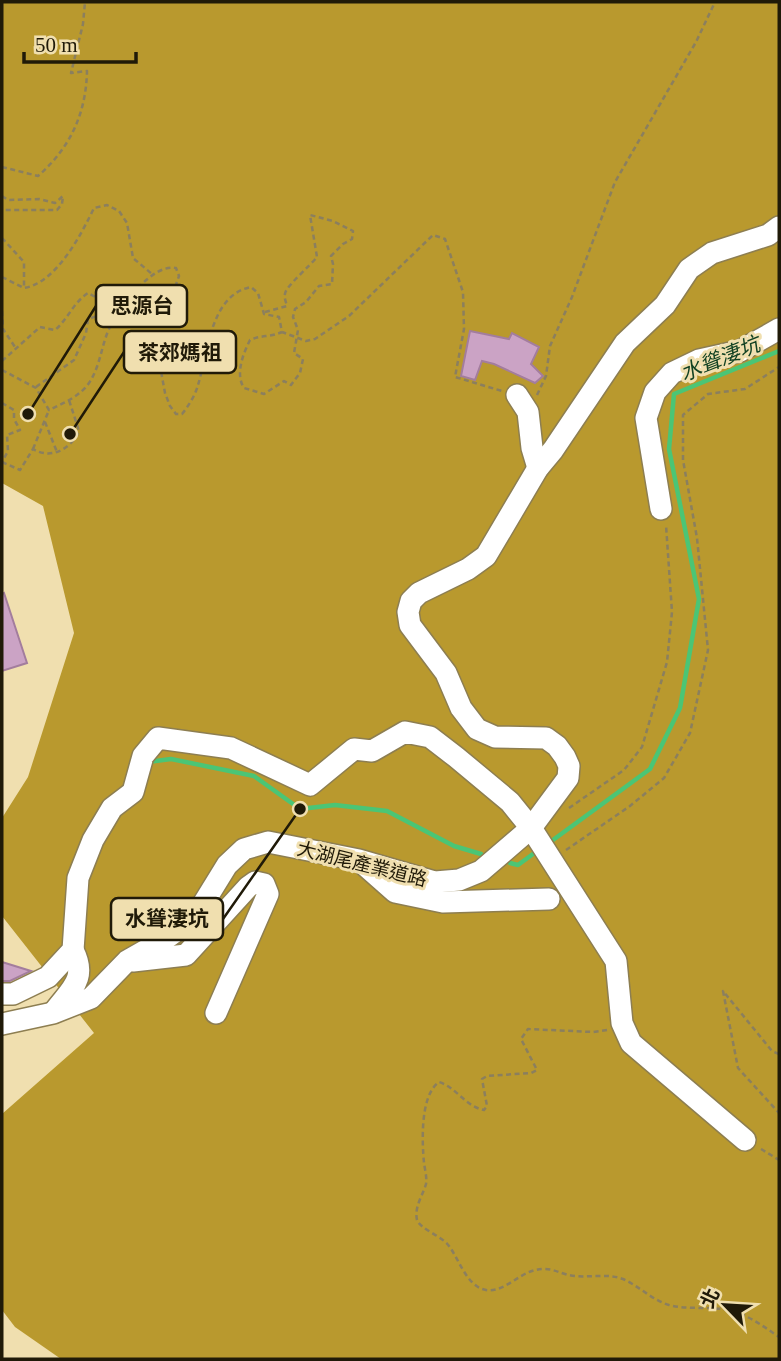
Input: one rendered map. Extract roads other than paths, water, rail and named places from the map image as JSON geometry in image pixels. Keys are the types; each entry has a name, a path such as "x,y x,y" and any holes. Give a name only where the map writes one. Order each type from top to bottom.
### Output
{"street":[{"name":"大湖尾產業道路","path":"2,1024 53,1013 91,998 127,961 164,940 195,917 227,865 244,849 268,842 359,860 435,882 459,880 481,871 531,828 568,778 569,766 565,757 547,738 495,737 477,729 461,708 446,673 410,625 408,612 411,601 419,593 468,569 486,556 538,468 564,435 625,343 665,305 689,269 712,253 768,235 779,227"},
{"path":"664,514 646,418 655,391 672,373 699,360 740,351 779,329"},
{"path":"522,403 538,468"},
{"path":"53,1013 78,979 80,965 73,950 79,878 93,840 112,808 133,792 143,756 158,738 231,748 310,785 354,749 372,751 405,732 430,737 510,802 531,828 616,961 622,1024 631,1043 745,1140"},
{"path":"359,860 395,892 443,902 549,899"},
{"path":"127,961 186,955 248,887 254,882 264,884 268,894 216,1013"},
{"path":"2,994 13,994 48,977 73,950"}],"waterway":[{"name":"水聳淒坑","path":"553,840 650,769 680,708 699,599 669,449 674,394 779,351"},
{"name":"水聳淒坑","path":"148,762 171,759 254,776 300,809 335,805 387,811 454,846 481,854"},
{"name":"水聳淒坑","path":"510,863 518,865 533,854"}],"place":[{"name":"思源台","path":"28,414"},
{"name":"茶郊媽祖","path":"70,434"},
{"name":"水聳淒坑","path":"300,809"}]}
